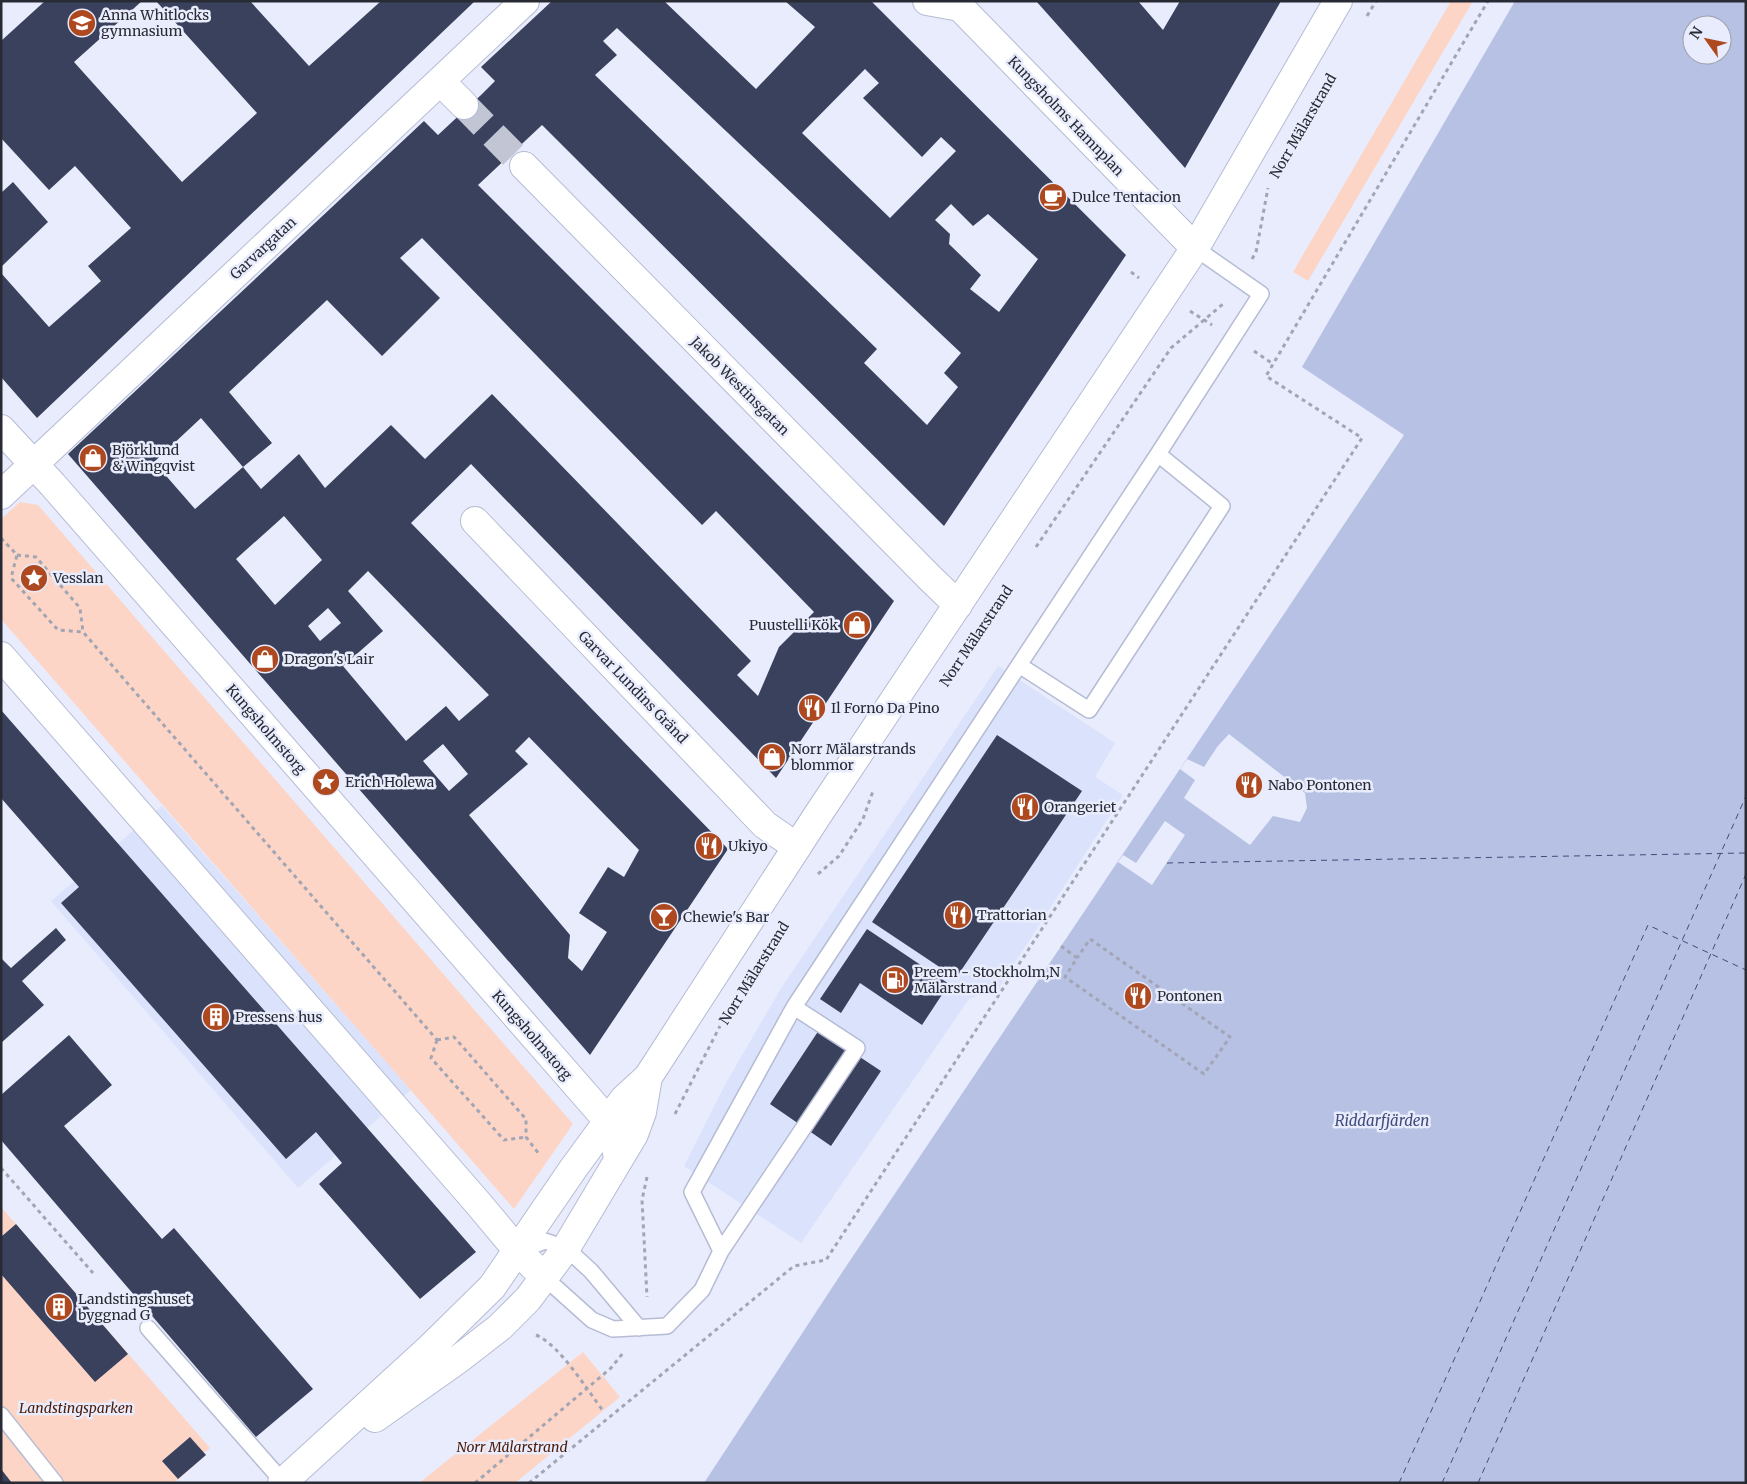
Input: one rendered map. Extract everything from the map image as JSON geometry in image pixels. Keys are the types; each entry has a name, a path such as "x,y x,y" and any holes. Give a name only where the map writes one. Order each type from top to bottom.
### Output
{"street":[{"name":"Garvargatan","path":"1,495 526,1"},
{"name":"Kungsholms Hamnplan","path":"927,1 960,6 1195,248"},
{"path":"283,1482 431,1347 492,1287 624,1099 648,1078 797,847 1195,248 1338,1"},
{"path":"440,81 464,105"},
{"name":"Jakob Westinsgatan","path":"524,166 958,605"},
{"name":"Kungsholmstorg","path":"1,429 34,464 608,1121"},
{"name":"Garvar Lundins Gränd","path":"475,521 765,825 797,847"},
{"path":"1,656 518,1251 544,1277"},
{"path":"283,1482 460,1358 500,1327 528,1299 566,1248 634,1134 642,1112 648,1078"},
{"path":"608,1121 615,1136 618,1160"}],"lane":[{"path":"721,1252 692,1192 794,1007 1158,454 1261,294 1195,248"},
{"path":"1019,665 1089,710 1222,506 1158,454"},
{"path":"544,1277 592,1320 613,1330 666,1326 702,1290 721,1252 857,1048 794,1007"},
{"path":"518,1251 545,1241 566,1248 591,1271 639,1328"},
{"path":"148,1328 283,1482"},
{"path":"1,1416 54,1483"}],"path":[{"path":"1366,18 1376,1"},
{"path":"529,1483 794,1266 826,1260 1362,438 1266,376 1488,1"},
{"name":"Norr Mälarstrand","path":"1031,555 1171,348 1228,300 1241,280 1256,252 1268,187"},
{"path":"1131,272 1164,296 1233,337 1273,364"},
{"path":"1,538 17,556 36,558 80,608 83,632 437,1040"},
{"path":"17,556 11,578 58,630 83,632"},
{"path":"816,876 840,856 863,819 874,786"},
{"path":"1090,939 1230,1037 1204,1074 1065,977 1077,958 1090,939"},
{"path":"1061,946 1077,958"},
{"name":"Norr Mälarstrand","path":"672,1120 720,1026"},
{"path":"437,1040 454,1037 526,1118 526,1137 539,1154"},
{"path":"437,1040 431,1058 504,1140 526,1137"},
{"path":"1,1168 93,1273"},
{"path":"475,1483 612,1368 639,1328 647,1298 642,1200 648,1170"},
{"path":"531,1332 546,1339 604,1412"}],"shaded area":[{"path":"998,666 1115,743 1095,777 1123,795 998,989 969,999 801,1243 684,1166 726,1083 780,990"},
{"path":"162,806 411,1090 298,1188 51,901"}],"green space":[{"path":"1451,1 1473,1 1308,281 1293,272"},
{"path":"20,502 38,505 573,1124 514,1209 1,619 1,519"},
{"name":"Landstingsparken","path":"1,1207 210,1448 204,1453 206,1455 174,1483 1,1483"},
{"name":"Norr Mälarstrand","path":"583,1352 620,1397 515,1483 419,1483"}],"water":[{"name":"Riddarfjärden","path":"1515,1 1746,1 1746,1483 704,1483 843,1271 1404,435 1302,367"}],"pier":[{"path":"1229,734 1305,793 1307,808 1300,822 1273,816 1250,845 1184,798 1195,780 1180,769 1187,759 1204,767 1217,747"},
{"path":"1165,821 1185,835 1152,885 1118,862 1123,855 1136,863"}],"building":[{"path":"45,1 142,1 74,62 182,182 257,113 156,1 250,1 309,66 381,1 475,1 37,418 1,377 1,273 49,327 101,281 88,266 131,228 75,166 49,190 1,138 1,41"},
{"path":"552,1 664,1 756,89 815,27 785,1 871,1 1126,255 944,526 542,125 478,185 894,601 776,778 471,464 411,523 728,849 590,1055 68,454 424,121 438,135 481,95 495,81 481,67","holes":["617,28 961,353 944,373 958,387 927,425 864,363 877,349 595,75 617,55 603,41","865,69 879,83 863,98 922,157 941,137 956,151 890,218 802,133","951,204 973,226 988,214 1038,259 999,312 970,289 981,275 949,244 950,234 935,220","422,238 702,525 716,511 814,612 779,647 758,696 737,675 751,661 492,394 425,459 391,425 325,488 299,454 261,489 243,467 272,443 229,392 327,300 382,356 440,298 400,258","201,418 243,467 195,509 154,462","284,516 322,560 275,605 236,559","368,571 489,695 459,721 446,706 406,741 343,666 383,631 348,591","328,608 341,623 320,641 308,626","529,737 639,850 624,877 608,867 579,913 607,932 582,971 568,958 570,935 469,815 528,764 515,751","443,744 468,774 449,791 423,761"]},
{"path":"1036,1 1138,1 1163,30 1180,1 1281,1 1185,168"},
{"path":"13,182 48,222 1,267 1,193"},
{"path":"1,710 476,1252 420,1299 319,1184 342,1163 316,1132 286,1159 61,903 79,887 1,798"},
{"path":"997,735 1082,791 956,978 872,922"},
{"path":"56,928 66,940 22,981 44,1005 1,1043 1,958 11,968"},
{"path":"867,929 949,984 922,1025 860,983 841,1013 820,999"},
{"path":"819,1030 881,1071 831,1146 770,1104"},
{"path":"69,1035 112,1085 64,1126 162,1239 174,1228 313,1389 256,1437 1,1140 1,1095"},
{"name":"Landstingshuset byggnad G","path":"16,1224 128,1354 95,1382 1,1274 1,1237"},
{"path":"190,1437 206,1455 178,1479 162,1461"},
{"path":"1,1469 12,1483 1,1483"}],"ferry route":[{"path":"1442,1483 1746,796"},
{"path":"1167,863 1746,853"},
{"path":"1478,1483 1746,874"},
{"path":"1399,1483 1648,925 1746,970"}],"tunnel":[{"path":"464,105 524,166"}],"place":[{"name":"Anna Whitlocks gymnasium","path":"82,23"},
{"name":"Dulce Tentacion","path":"1053,197"},
{"name":"Björklund & Wingqvist","path":"93,458"},
{"name":"Vesslan","path":"34,578"},
{"name":"Puustelli Kök","path":"857,625"},
{"name":"Dragon's Lair","path":"265,659"},
{"name":"Il Forno Da Pino","path":"812,708"},
{"name":"Norr Mälarstrands blommor","path":"772,757"},
{"name":"Erich Holewa","path":"326,782"},
{"name":"Nabo Pontonen","path":"1249,785"},
{"name":"Orangeriet","path":"1025,807"},
{"name":"Ukiyo","path":"709,846"},
{"name":"Trattorian","path":"958,915"},
{"name":"Chewie's Bar","path":"664,917"},
{"name":"Preem - Stockholm,N Mälarstrand","path":"895,980"},
{"name":"Pontonen","path":"1138,996"},
{"name":"Pressens hus","path":"216,1017"},
{"name":"Landstingshuset byggnad G","path":"59,1307"}]}
